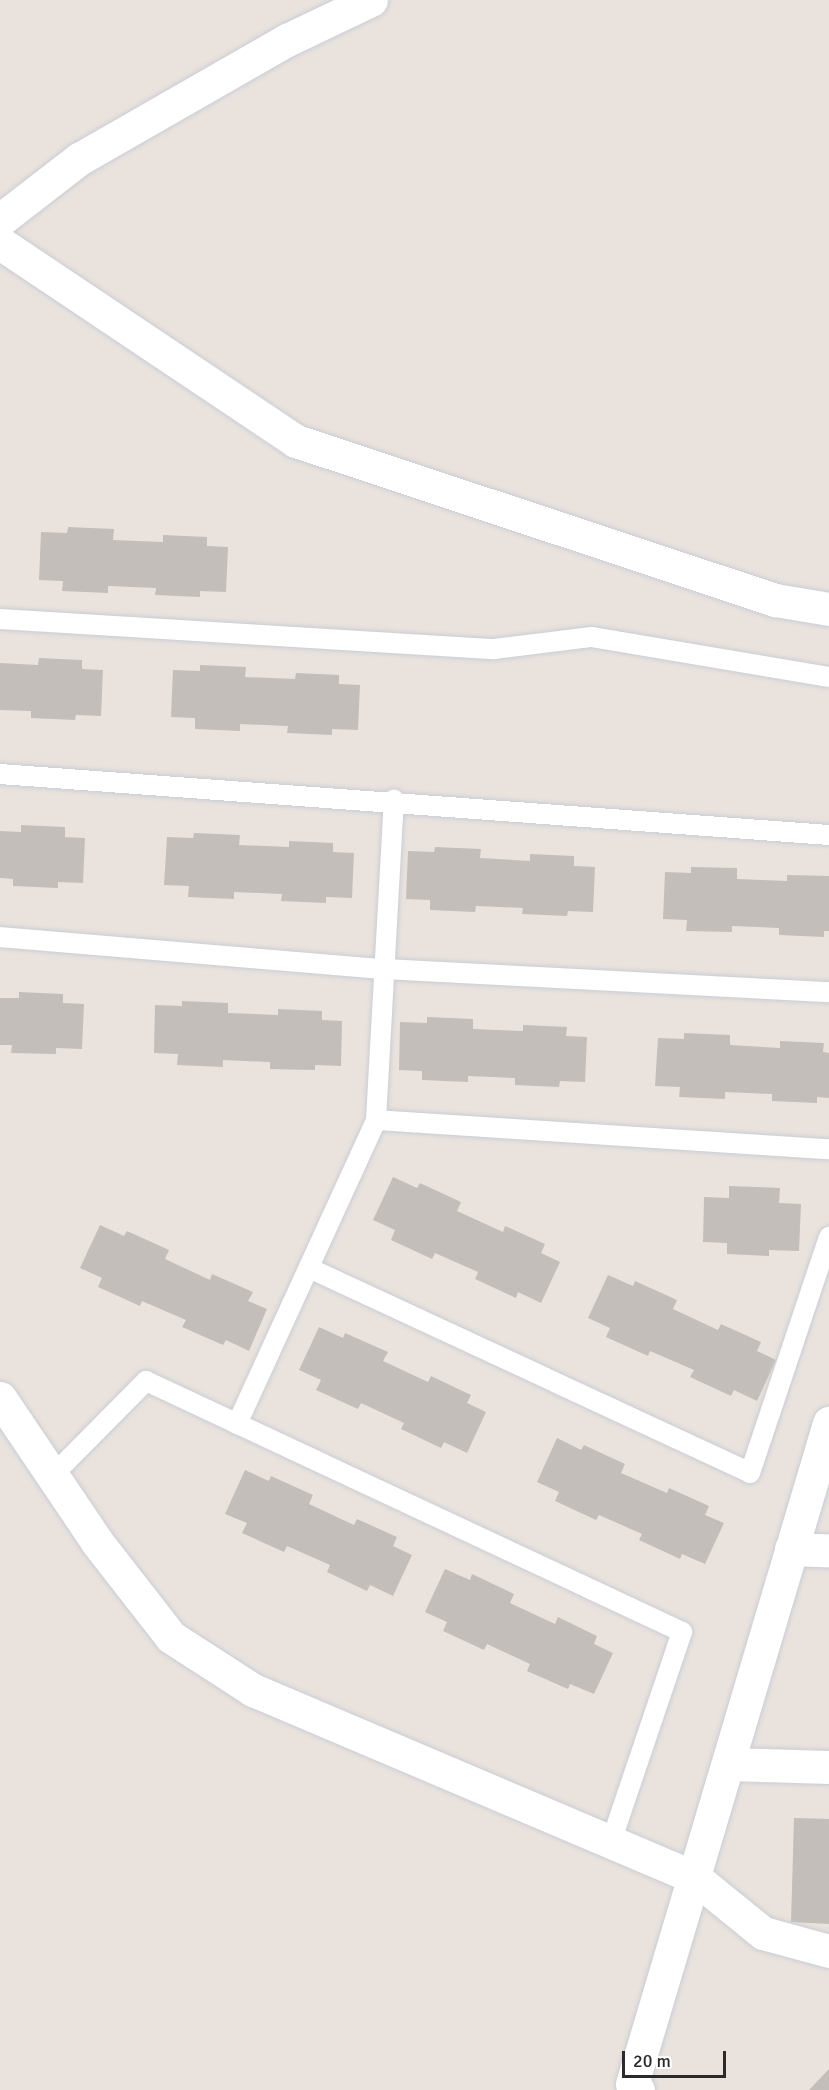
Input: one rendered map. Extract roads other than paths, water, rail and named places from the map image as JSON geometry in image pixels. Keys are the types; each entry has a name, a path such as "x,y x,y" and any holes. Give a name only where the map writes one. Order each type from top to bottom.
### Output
{"street":[{"path":"0,220 79,159 287,40 371,0"},
{"path":"0,243 296,441 775,600 829,609"},
{"path":"0,1398 96,1542 171,1637 243,1684 694,1877 763,1933 829,1951"},
{"path":"638,2090 632,2084 829,1423"},
{"path":"791,1549 829,1550"},
{"path":"728,1764 829,1767"}],"lane":[{"path":"0,619 494,649 592,637 829,677"},
{"path":"0,774 394,800 829,835"},
{"path":"237,1424 376,1120 394,800"},
{"path":"0,937 385,969 829,993"},
{"path":"376,1120 829,1149"},
{"path":"309,1268 750,1473 829,1237"},
{"path":"52,1476 146,1381 682,1632 610,1842"}]}
